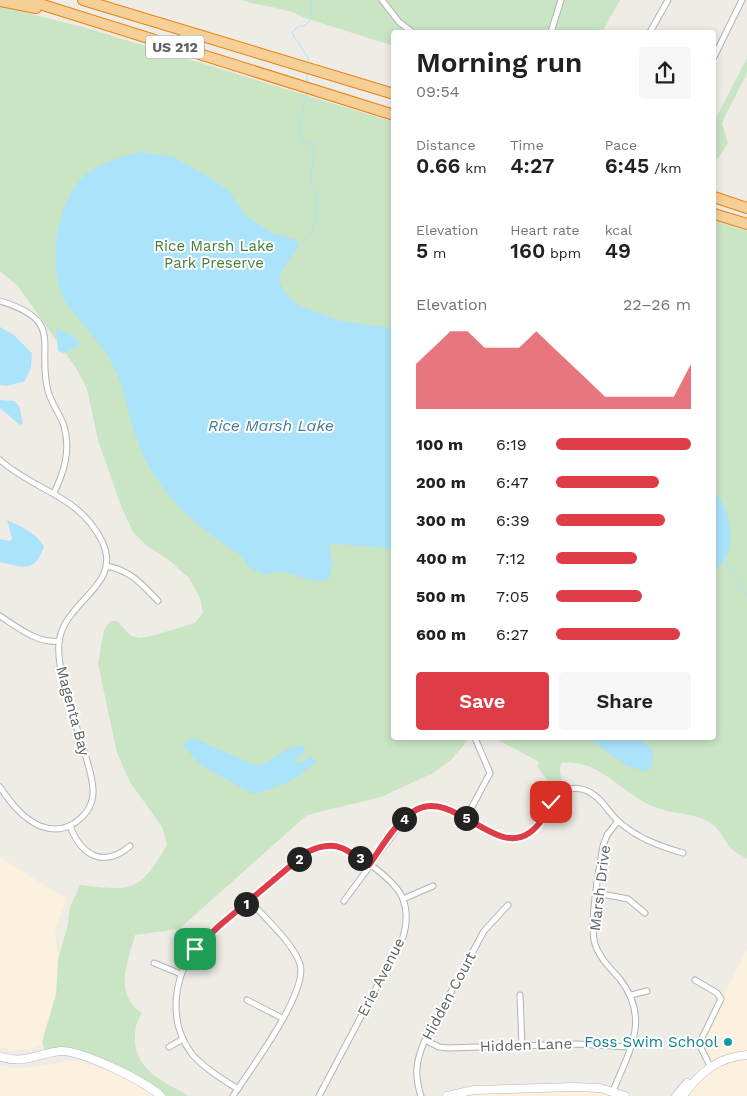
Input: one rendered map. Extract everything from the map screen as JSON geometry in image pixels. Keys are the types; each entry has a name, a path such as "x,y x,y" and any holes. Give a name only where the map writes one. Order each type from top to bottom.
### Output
{"highway":[{"name":"US 212","path":"27,0 391,113"},
{"name":"US 212","path":"83,0 391,93"},
{"path":"0,1 64,12"},
{"path":"716,199 747,208"},
{"path":"716,215 747,224"}],"street":[{"path":"382,0 394,17 410,30"},
{"path":"552,30 561,0"},
{"path":"651,30 668,0"},
{"path":"716,52 742,0"},
{"path":"0,301 29,313 36,319 44,334 48,393 64,426 67,447 65,468 54,493"},
{"path":"0,460 19,476 54,493 78,509 97,534 105,550 106,566 119,569 134,576 158,601"},
{"name":"Magenta Bay","path":"70,826 88,811 93,788 60,667 59,641 68,617 77,604 96,589 106,566"},
{"path":"0,616 32,636 52,642 59,641"},
{"path":"466,818 490,773 476,740"},
{"path":"0,787 24,816 44,827 70,826 83,850 98,857 114,856 130,846"},
{"path":"344,901 406,816 416,809 428,806 443,808 499,836 521,837 534,829 556,796 575,790 583,790 594,795 618,821 653,844 683,853"},
{"name":"Marsh Drive","path":"613,1091 637,1019 631,995 600,955 594,941 597,893 603,846 607,835 618,821"},
{"name":"Erie Avenue","path":"238,1089 192,1054 184,1039 178,1025 176,1003 181,974 195,949 307,852 316,848 336,845 346,849 394,884 403,899 407,924 403,937 319,1096"},
{"path":"403,899 433,886"},
{"path":"597,893 628,899 645,913"},
{"path":"233,1096 264,1051 282,1018 299,986 301,970 292,949 250,901"},
{"name":"Hidden Court","path":"421,1096 416,1069 418,1056 425,1040 484,932 508,905"},
{"path":"154,963 181,974"},
{"path":"301,970 308,969"},
{"path":"695,980 720,996 698,1044 710,1066"},
{"path":"631,995 647,991"},
{"path":"520,995 522,1045"},
{"path":"247,1000 282,1018"},
{"path":"169,1047 184,1039"},
{"name":"Hidden Lane","path":"425,1040 439,1047 448,1048 578,1044 629,1047"},
{"path":"0,1057 21,1060 62,1051 77,1053 93,1058 161,1096"},
{"path":"676,1096 692,1077 710,1066 728,1058 747,1055"},
{"path":"683,1096 692,1083 710,1066"},
{"path":"446,1096 474,1090 520,1088 597,1088 613,1091 625,1096"}],"shaded area":[{"path":"0,857 66,899 55,933 61,975 44,1045 26,1050 8,1050 0,1047"},
{"path":"747,949 747,1096 683,1096 710,1067 700,1042"},
{"path":"71,1060 105,1069 161,1096 0,1096 0,1065 15,1068 34,1067"},
{"path":"597,1088 624,1096 447,1096 451,1094"}],"green space":[{"path":"241,0 620,0 603,30 391,30 391,45 282,9"},
{"name":"Rice Marsh Lake Park Preserve","path":"0,6 83,27 391,121 391,740 468,740 451,760 433,773 381,797 307,815 179,929 135,935 126,967 125,987 133,1005 142,1013 135,1030 137,1052 141,1061 154,1075 189,1096 161,1096 102,1058 46,1053 42,1042 56,994 58,960 68,924 70,907 80,885 123,888 132,885 149,872 167,845 162,827 130,782 117,753 98,664 104,630 110,621 117,621 131,636 141,638 195,623 203,613 200,598 189,578 170,561 146,545 133,532 121,506 98,440 87,389 76,368 17,285 0,271"},
{"path":"747,58 747,73 722,123 728,143 716,159 716,118"},
{"path":"716,222 747,231 747,859 731,848 718,830 706,820 657,808 644,802 600,772 588,766 575,763 561,763 562,784 552,787 537,766 539,762 498,740 716,740"}],"water":[{"name":"Rice Marsh Lake","path":"142,152 173,157 211,178 229,191 245,215 272,233 297,240 298,248 282,270 279,280 285,293 300,306 340,321 391,328 391,549 329,543 332,564 329,579 312,580 283,573 265,575 248,566 239,554 194,521 158,481 136,439 123,390 116,372 100,345 67,304 60,290 57,273 57,235 69,198 78,183 89,172 122,157"},
{"path":"0,327 14,335 32,353 31,368 25,381 8,386 0,385"},
{"path":"56,327 77,339 79,343 76,347 64,353 58,351"},
{"path":"0,400 14,401 19,406 23,423 20,425 0,408"},
{"path":"716,495 729,520 730,543 728,554 716,568"},
{"path":"7,520 32,533 44,546 37,561 32,565 22,567 0,562 0,539 10,541 12,538"},
{"path":"194,738 254,765 264,764 286,750 303,745 306,749 295,760 298,763 312,757 316,762 286,782 253,794 201,765 184,747 186,741"},
{"path":"591,740 635,740 645,743 652,750 653,759 648,772 627,766"}],"waterway":[{"path":"308,63 308,58 292,33 298,26 304,26 310,21 312,0"},
{"path":"307,72 307,83"},
{"path":"298,246 312,232 317,212 317,191 312,184 311,173 314,152 311,144 305,143 298,130 307,92"},
{"path":"723,558 747,595"}],"place":[{"name":"Foss Swim School","path":"728,1042"}],"route":[{"path":"195,949 219,926 307,852 316,848 325,845 336,845 346,849 369,865 406,816 416,809 428,806 443,808 460,815 499,836 521,837 534,829 544,816 551,802"}]}
